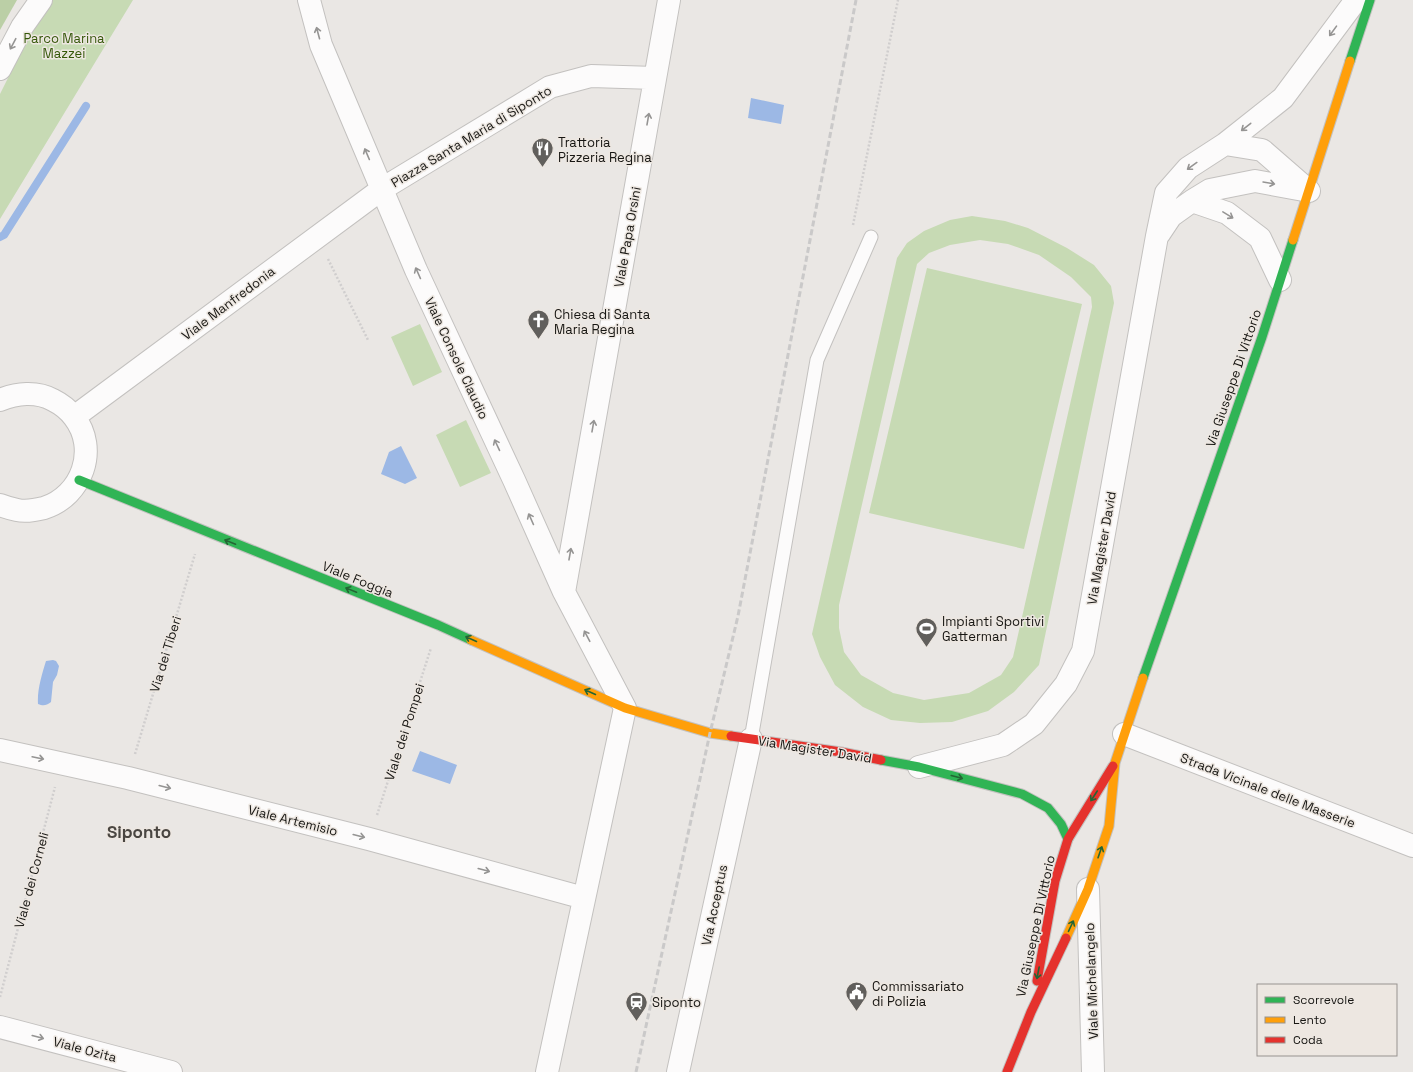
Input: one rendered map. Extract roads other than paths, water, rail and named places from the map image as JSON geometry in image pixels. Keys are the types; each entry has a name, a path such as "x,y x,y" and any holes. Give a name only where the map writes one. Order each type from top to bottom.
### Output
{"main road":[{"name":"Via Giuseppe Di Vittorio","path":"1007,1072 1031,1012 1088,889 1109,826 1115,763 1124,734 1262,338 1370,0"},
{"name":"Viale Foggia","path":"79,480 438,625 626,708"},
{"name":"Via Magister David","path":"626,708 710,733 841,752 919,767 1022,794 1048,808 1061,824 1068,839"},
{"name":"Via Giuseppe Di Vittorio","path":"1031,1012 1055,881 1068,839 1115,763"}],"street":[{"path":"0,68 22,27 41,0"},
{"name":"Viale Console Claudio","path":"309,0 321,45 428,296 514,480 564,592 626,708"},
{"name":"Viale Papa Orsini","path":"564,592 669,0"},
{"name":"Via Magister David","path":"919,767 1002,745 1034,724 1066,684 1083,651 1166,193 1188,168 1225,144 1283,98 1356,0"},
{"name":"Piazza Santa Maria di Siponto","path":"382,189 550,87 591,76 655,78"},
{"path":"1225,144 1262,150 1309,191"},
{"name":"Via Magister David","path":"1157,236 1171,216 1210,190 1255,181 1309,191"},
{"name":"Viale Manfredonia","path":"74,417 382,189"},
{"path":"1192,201 1227,213 1260,238 1280,280"},
{"path":"0,399 16,394 32,394 48,397 62,405 74,417 82,431 86,448 85,464 79,480 68,494 53,505 36,510 18,510 0,505"},
{"path":"547,1072 626,708"},
{"name":"Strada Vicinale delle Masserie","path":"1124,734 1413,846"},
{"name":"Via Acceptus","path":"678,1072 751,738"},
{"name":"Viale Artemisio","path":"0,750 128,778 370,839 584,898"},
{"name":"Viale Michelangelo","path":"1088,889 1094,1072"},
{"name":"Viale Ozita","path":"0,1027 171,1072"}],"lane":[{"path":"751,738 817,360 871,237"}],"water":[{"path":"751,98 784,105 781,124 748,118"},
{"path":"401,446 417,478 405,484 381,474 389,452"},
{"path":"46,661 56,661 59,666 57,675 53,682 51,702 46,705 40,705 38,704 38,693 44,666"},
{"path":"420,751 457,765 450,784 412,771"}],"waterway":[{"path":"0,237 4,235 86,106"}],"railway":[{"path":"636,1072 710,733 738,616 856,0"}],"place":[{"name":"Trattoria Pizzeria Regina","path":"542,168"},
{"name":"Chiesa di Santa Maria Regina","path":"538,340"},
{"name":"Impianti Sportivi Gatterman","path":"926,648"},
{"name":"Commissariato di Polizia","path":"857,1012"},
{"name":"Siponto","path":"636,1022"}],"district":[{"name":"Siponto","path":"139,832"}],"park label":[{"name":"Parco Marina Mazzei","path":"64,46"}]}
